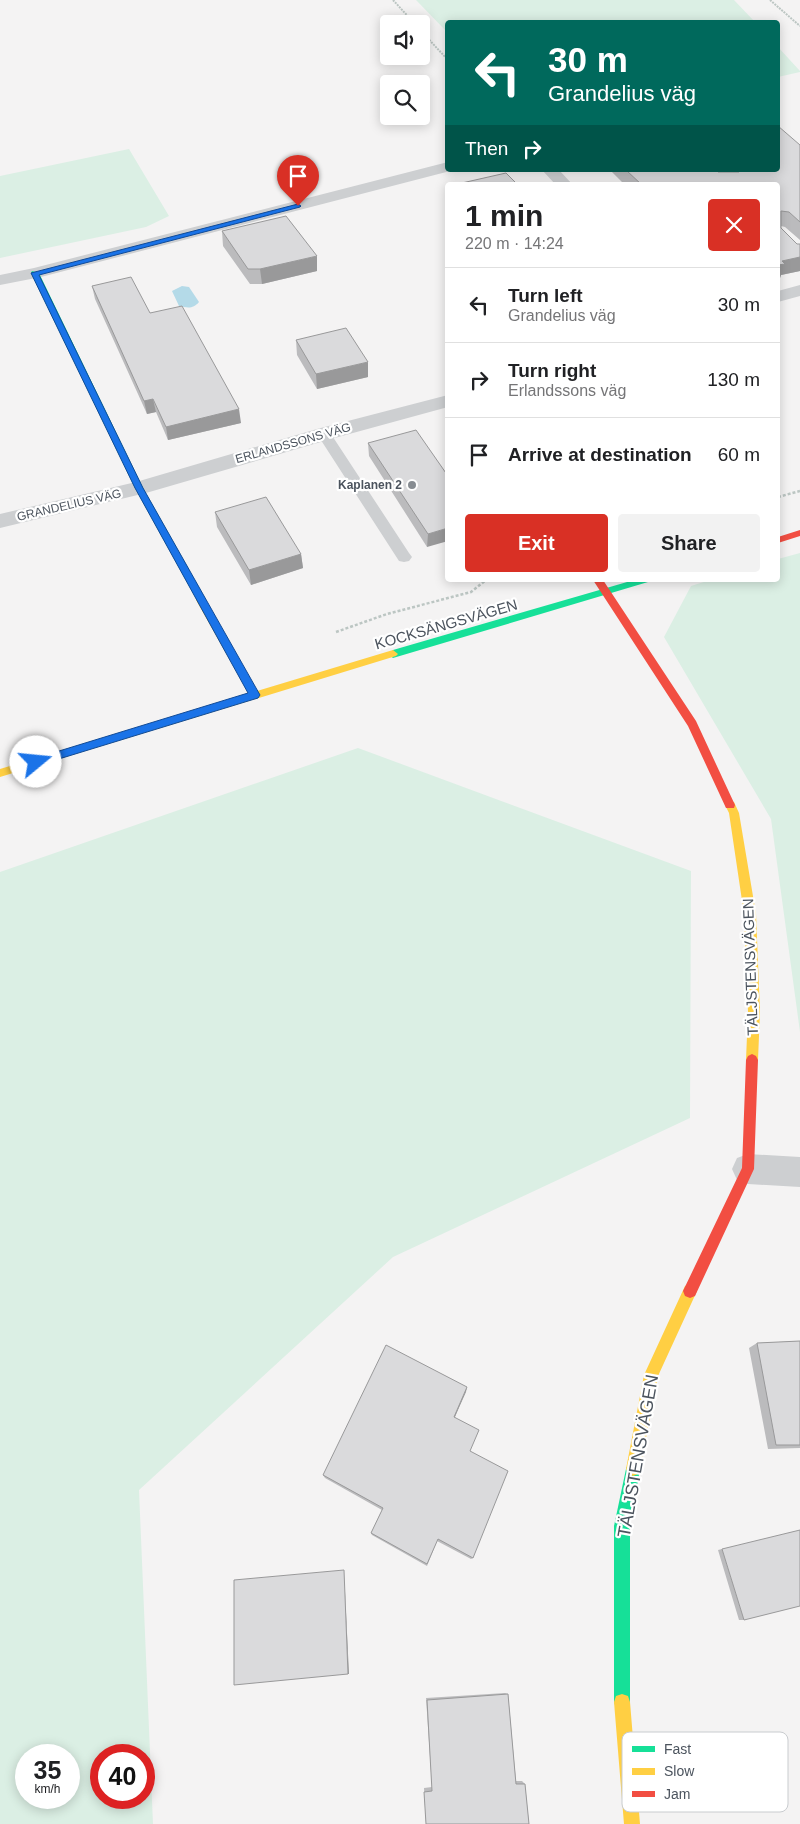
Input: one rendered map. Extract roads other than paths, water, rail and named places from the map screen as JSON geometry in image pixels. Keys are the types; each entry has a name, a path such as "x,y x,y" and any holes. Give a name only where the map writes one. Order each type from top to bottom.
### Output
{"street":[{"path":"0,280 35,273 445,168"},
{"path":"552,172 562,182"},
{"name":"GRANDELIUS VÄG","path":"35,273 139,488 254,695"},
{"path":"780,296 800,290"},
{"name":"ERLANDSSONS VÄG","path":"139,488 324,434 445,402"},
{"name":"GRANDELIUS VÄG","path":"0,522 139,488"},
{"path":"780,539 800,533"},
{"path":"600,582 607,591"},
{"name":"KOCKSÄNGSVÄGEN","path":"0,773 254,695 638,582"},
{"name":"TÄLJSTENSVÄGEN","path":"607,591 692,724 734,813 750,914 754,1012 748,1169 650,1375 622,1526 622,1706 624,1732"},
{"path":"748,1169 800,1172"}],"lane":[{"path":"324,434 404,557"}],"water":[{"path":"182,286 189,287 199,302 195,306 179,306 172,291"}],"place":[{"name":"Kaplanen 2","path":"412,485"}]}
